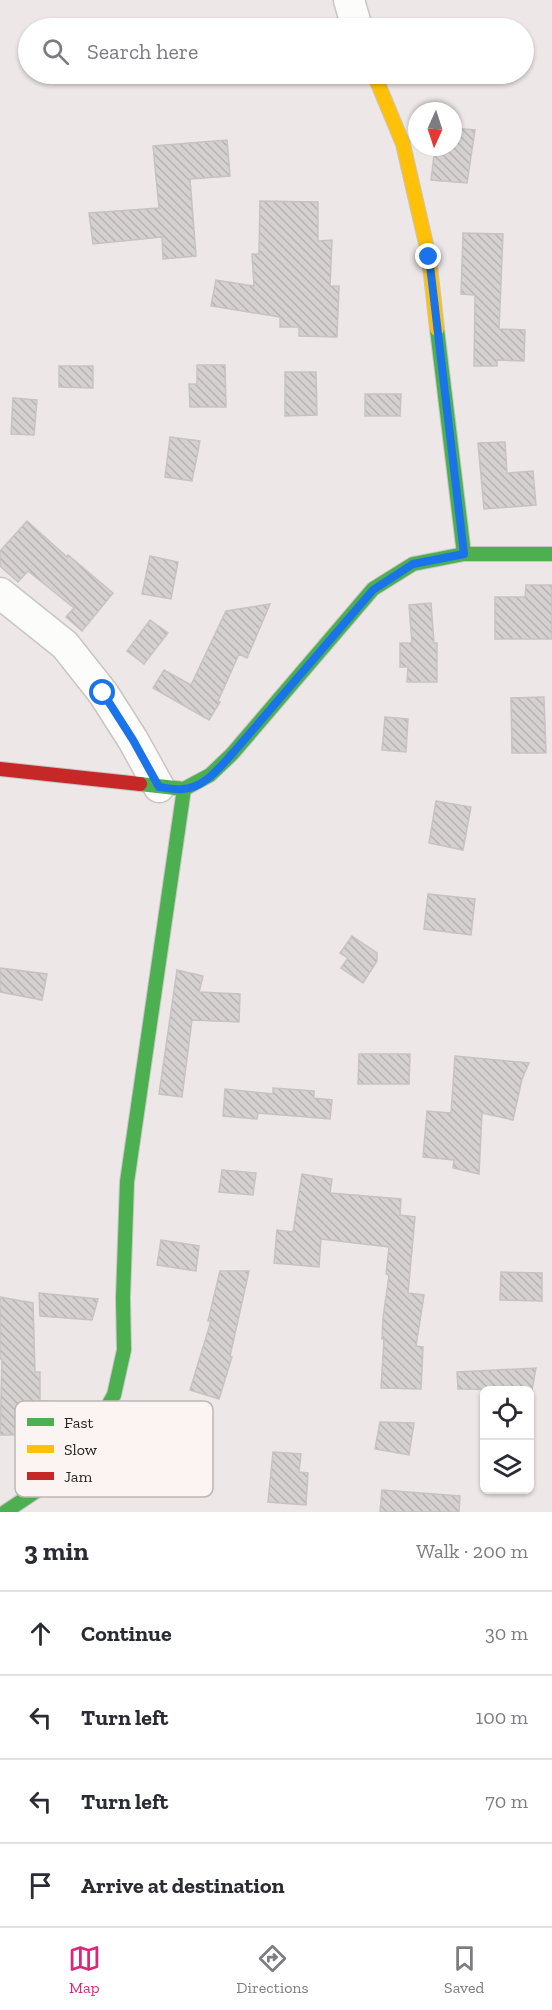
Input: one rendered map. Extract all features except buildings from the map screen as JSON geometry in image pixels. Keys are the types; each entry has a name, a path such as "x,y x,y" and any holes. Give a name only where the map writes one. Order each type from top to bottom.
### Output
{"street":[{"path":"349,0 354,18"},
{"path":"378,84 403,144 429,257 464,554"},
{"path":"0,769 172,788 199,784 212,776 232,754 373,590 413,564 464,554 552,554"},
{"path":"0,593 65,645 103,693 133,740 172,788 126,1182 124,1350 111,1401"},
{"path":"5,1512 28,1497"}],"traffic: fast":[{"path":"437,329 464,554"},
{"path":"140,784 184,789 210,775 232,754 373,589 413,564 464,554 552,554"},
{"path":"111,1401 124,1350 123,1298 127,1182 184,789"},
{"path":"5,1512 28,1497"}],"traffic: slow":[{"path":"378,84 403,144 429,257 437,329"}],"traffic: jam":[{"path":"0,769 140,784"}],"route":[{"path":"103,693 159,787 184,789 199,784 212,776 232,754 373,590 413,564 464,554 429,257"}]}
